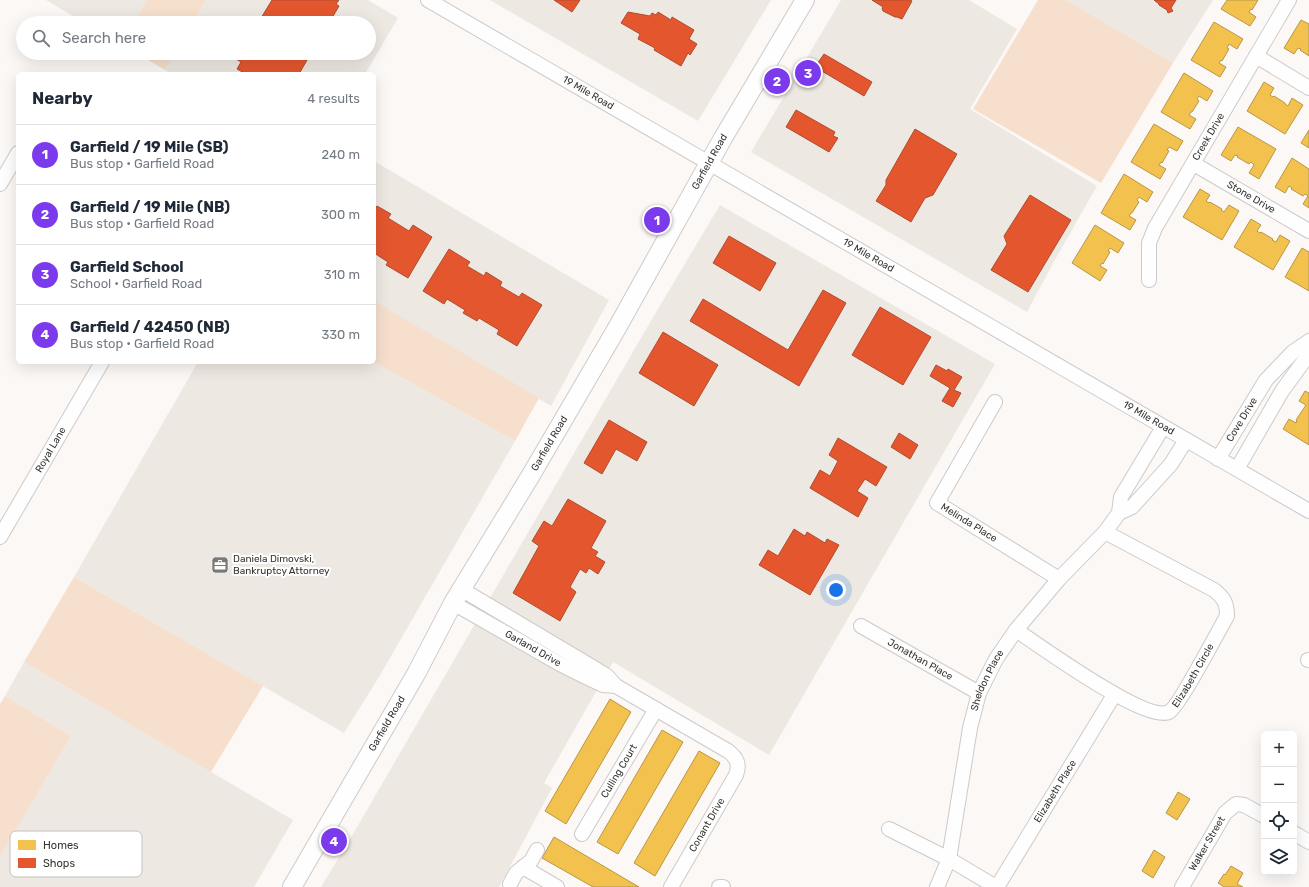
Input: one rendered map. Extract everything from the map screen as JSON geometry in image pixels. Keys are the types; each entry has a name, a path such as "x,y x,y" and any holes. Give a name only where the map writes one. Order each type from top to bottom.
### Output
{"main road":[{"name":"Garfield Road","path":"292,887 416,674 457,596 531,475 621,321 709,163 805,0"}],"street":[{"name":"19 Mile Road","path":"428,0 1309,511"},
{"name":"Creek Drive","path":"1149,280 1149,243 1155,228 1289,0"},
{"path":"1256,56 1309,88"},
{"path":"0,184 16,156"},
{"name":"Stone Drive","path":"1194,164 1309,231"},
{"name":"Cove Drive","path":"1218,458 1266,380 1293,352 1309,341"},
{"name":"Cove Drive","path":"1237,470 1282,391 1309,354"},
{"name":"Royal Lane","path":"0,537 101,364"},
{"path":"1266,380 1282,391"},
{"name":"Melinda Place","path":"995,402 937,503 1059,578"},
{"name":"Sheldon Place","path":"1119,513 1121,497 1163,427"},
{"name":"Sheldon Place","path":"937,887 949,859 970,728 979,693 996,659 1016,630 1059,578 1105,532 1119,513 1132,507 1137,502 1171,464 1186,440"},
{"name":"Elizabeth Circle","path":"1016,630 1114,695 1149,712 1161,714 1170,712 1180,699 1227,616 1227,606 1222,596 1214,590 1105,532"},
{"name":"Garland Drive","path":"457,596 578,673 603,685 616,686 728,751 734,755 738,762"},
{"name":"Jonathan Place","path":"862,626 979,693"},
{"name":"Elizabeth Place","path":"996,887 1114,695"},
{"name":"Culling Court","path":"582,834 656,709"},
{"name":"Conant Drive","path":"671,887 736,775 738,770 738,762"},
{"name":"Walker Street","path":"1182,887 1225,813 1236,804 1244,805 1261,814"},
{"path":"889,829 949,859 996,887"},
{"path":"1297,835 1309,842"},
{"path":"510,884 516,873 531,861 537,850"},
{"path":"523,867 557,887"}],"shaded area":[{"path":"46,0 147,0 138,16 73,16"},
{"path":"147,0 206,0 196,16 138,16"},
{"path":"206,0 368,0 398,18 376,55 376,16 196,16"},
{"path":"490,0 771,0 698,121"},
{"path":"841,0 969,0 1017,29 970,109 1097,186 1027,312 751,152"},
{"path":"1038,0 1066,0 1173,63 1101,183 973,109"},
{"path":"1066,0 1213,0 1173,63"},
{"path":"148,60 171,60 165,70"},
{"path":"171,60 373,60 366,72 168,72 165,70"},
{"path":"376,162 609,300 551,406 376,303"},
{"path":"720,205 995,364 769,755 613,662 544,783 552,788 499,887 321,887 652,319"},
{"path":"376,302 539,398 515,441 376,363"},
{"path":"376,363 515,441 379,677 344,733 74,577 197,364"},
{"path":"74,577 263,686 211,772 24,662"},
{"path":"24,662 293,820 254,887 0,887 0,857 10,840 10,877 142,877 142,831 15,831 71,736 5,696"},
{"path":"5,696 71,736 15,831 10,831 10,840 0,857 0,704"}],"building: Homes":[{"path":"1227,0 1258,0 1249,12 1256,17 1250,26 1221,9"},
{"path":"1301,20 1309,24 1309,56 1298,48 1294,54 1284,48"},
{"path":"1214,22 1243,39 1237,49 1229,44 1227,48 1229,49 1222,61 1221,60 1219,63 1226,67 1220,77 1191,60"},
{"path":"1184,73 1213,91 1207,101 1199,96 1197,99 1199,101 1189,115 1196,119 1190,129 1161,112"},
{"path":"1264,82 1274,88 1270,95 1273,97 1274,96 1288,106 1292,98 1303,105 1285,134 1247,111"},
{"path":"1154,124 1183,141 1177,151 1169,147 1167,150 1169,151 1162,163 1161,162 1159,165 1166,169 1160,179 1131,162"},
{"path":"1238,127 1276,149 1259,179 1249,173 1254,165 1251,162 1249,164 1235,155 1231,161 1221,155"},
{"path":"1309,130 1309,148 1301,143"},
{"path":"1292,158 1309,169 1309,208 1303,204 1308,196 1305,194 1303,196 1291,189 1292,188 1289,186 1285,193 1275,187"},
{"path":"1124,174 1153,192 1147,202 1139,197 1137,200 1139,202 1129,216 1136,220 1130,230 1101,213"},
{"path":"1200,189 1210,195 1206,201 1222,209 1221,210 1224,212 1229,205 1239,211 1222,240 1183,217"},
{"path":"1251,219 1261,225 1257,231 1273,239 1272,240 1276,242 1280,235 1290,241 1273,270 1234,247"},
{"path":"1095,225 1124,243 1118,253 1110,248 1108,251 1110,252 1103,264 1102,263 1100,266 1107,270 1100,281 1072,263"},
{"path":"1302,248 1309,252 1309,291 1285,277"},
{"path":"1305,391 1309,393 1309,445 1283,429 1289,419 1296,423 1296,420 1306,405 1299,401"},
{"path":"610,699 631,712 566,824 545,811"},
{"path":"662,730 683,742 618,854 597,842"},
{"path":"699,751 720,763 655,876 634,863"},
{"path":"1178,792 1190,799 1177,820 1166,813"},
{"path":"554,837 639,887 593,887 542,858"},
{"path":"1154,850 1165,857 1153,878 1142,871"},
{"path":"1231,866 1243,873 1237,884 1243,887 1224,887 1218,883"}],"building: Shops":[{"path":"272,0 339,0 336,4 339,6 333,16 262,16"},
{"path":"554,0 580,0 572,12"},
{"path":"872,0 912,1 902,19 883,11 883,7"},
{"path":"1154,0 1176,0 1171,8 1173,11 1168,13 1167,10"},
{"path":"628,12 650,16 652,13 656,15 658,12 671,20 672,17 694,30 689,39 697,44 690,55 688,53 681,66 654,50 655,48 638,39 640,34 621,23"},
{"path":"824,54 872,82 864,96 815,67"},
{"path":"238,60 307,60 300,72 242,72 237,69 241,62"},
{"path":"796,110 835,132 833,136 838,138 829,152 786,127"},
{"path":"915,129 957,154 933,195 925,198 911,222 876,201 886,185 886,180"},
{"path":"1030,195 1071,220 1028,292 991,270 1007,244 1004,236"},
{"path":"377,206 391,214 388,218 409,231 413,225 432,237 408,278 386,265 388,262 376,254"},
{"path":"729,236 776,263 760,291 713,263"},
{"path":"449,249 470,262 467,266 484,276 486,272 502,282 500,286 519,297 522,293 542,305 517,346 497,334 499,330 479,318 477,321 463,313 465,310 447,299 444,304 423,291"},
{"path":"823,290 846,303 799,386 690,321 703,299 788,350"},
{"path":"880,307 931,337 903,385 852,355"},
{"path":"663,332 718,365 694,406 639,373"},
{"path":"936,365 947,371 948,369 962,377 954,390 961,393 953,407 942,401 950,388 930,376"},
{"path":"609,420 647,442 637,461 616,449 602,474 584,463"},
{"path":"899,433 918,445 910,459 891,447"},
{"path":"838,438 887,467 876,486 865,479 857,491 868,498 858,517 810,488 820,470 830,476 838,461 829,455"},
{"path":"568,499 606,521 591,548 598,552 595,556 605,562 598,574 589,568 586,573 580,569 570,587 576,592 560,621 513,593 539,546 532,541 544,521 552,526"},
{"path":"794,529 805,536 807,532 825,543 827,539 839,545 810,595 759,565 768,550 778,556"}],"place":[{"name":"Garfield School","path":"808,73"},
{"name":"Garfield / 19 Mile (NB)","path":"777,81"},
{"name":"Garfield / 19 Mile (SB)","path":"657,220"},
{"name":"Daniela Dimovski, Bankruptcy Attorney","path":"220,565"},
{"name":"Garfield / 42450 (NB)","path":"334,841"}]}
